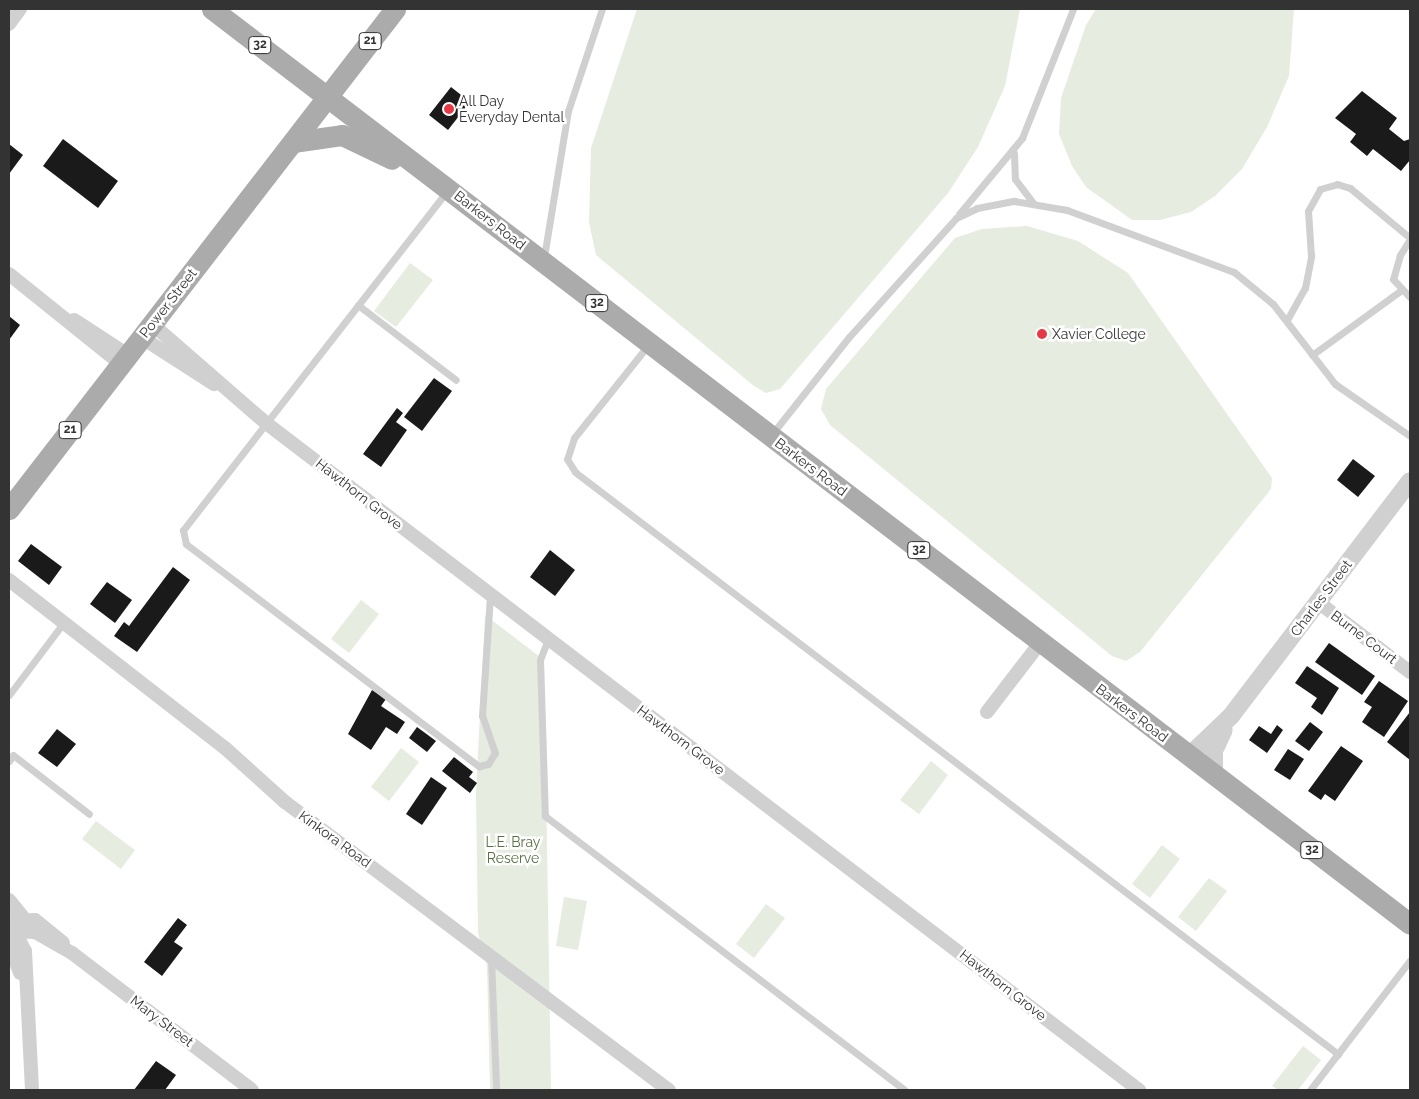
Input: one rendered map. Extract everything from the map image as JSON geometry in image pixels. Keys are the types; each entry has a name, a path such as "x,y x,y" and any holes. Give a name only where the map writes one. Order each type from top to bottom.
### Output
{"main road":[{"name":"Barkers Road","path":"212,9 327,98 449,188 1040,643 1410,924"},
{"name":"21","path":"327,98 395,9"},
{"name":"Power Street","path":"9,509 327,98"},
{"path":"293,142 342,135 431,175"}],"street":[{"path":"9,24 20,9"},
{"path":"9,274 124,360"},
{"name":"Hawthorn Grove","path":"147,331 1139,1090"},
{"name":"Charles Street","path":"1189,756 1231,716 1410,481"},
{"name":"Kinkora Road","path":"9,580 225,748 285,802 669,1090"},
{"name":"Burne Court","path":"1318,602 1410,672"},
{"path":"987,712 1040,643"},
{"name":"Charles Street","path":"1214,775 1215,747 1231,716"},
{"name":"Mary Street","path":"9,900 12,924"},
{"path":"12,924 24,951 23,981 32,1090"},
{"name":"Mary Street","path":"12,924 31,931 72,953"},
{"name":"Mary Street","path":"12,924 44,925 72,953 252,1090"},
{"path":"9,944 23,981"}],"lane":[{"path":"544,262 568,111 602,9"},
{"path":"771,436 850,336 1014,152 1073,9"},
{"path":"1014,152 1015,179 1033,203"},
{"path":"1287,320 1304,288 1311,256 1308,211 1320,189 1337,184 1350,188 1410,238 1395,268 1393,279 1400,291 1410,297"},
{"path":"449,188 183,530 186,544 480,766 488,764 495,753 482,716 490,595"},
{"path":"956,218 996,202 1033,203 1066,210 1168,252 1221,266 1259,289 1287,320 1312,355 1349,396 1410,436"},
{"path":"1312,355 1400,291"},
{"path":"358,305 456,380"},
{"path":"650,344 574,438 568,459 575,472 1338,1054"},
{"path":"9,695 64,622"},
{"path":"548,639 540,660 544,816 905,1090"},
{"path":"9,761 13,755 89,814"},
{"path":"491,957 496,1087"},
{"path":"1310,1090 1410,960"}],"green space":[{"path":"637,9 1020,9 1005,86 978,147 948,193 780,389 766,393 754,386 596,255 589,222 591,148"},
{"path":"1096,9 1294,9 1289,76 1267,127 1242,169 1215,196 1191,212 1160,220 1132,220 1086,187 1072,166 1059,134 1061,98 1086,25"},
{"path":"1027,226 1078,241 1128,273 1272,478 1271,489 1140,652 1126,661 1112,656 830,425 821,409 826,389 955,238 982,229"},
{"path":"410,263 433,280 396,327 374,311"},
{"path":"361,600 379,614 349,653 331,639"},
{"name":"L.E. Bray Reserve","path":"485,615 544,660 551,1090 490,1090 487,966 478,933 476,793"},
{"path":"401,748 419,762 389,801 371,787"},
{"path":"931,761 948,775 919,814 900,800"},
{"path":"96,821 135,850 121,869 82,839"},
{"path":"1162,845 1180,859 1150,898 1132,884"},
{"path":"1209,878 1227,891 1196,931 1178,917"},
{"path":"564,897 587,901 578,950 556,946"},
{"path":"766,904 785,918 754,958 736,944"},
{"path":"1303,1046 1321,1060 1298,1090 1278,1090 1272,1086"}],"building":[{"name":"All Day Everyday Dental","path":"451,87 470,102 448,130 429,115"},
{"path":"1362,91 1397,118 1389,129 1404,141 1410,139 1410,160 1401,171 1373,149 1367,156 1350,142 1356,134 1335,118"},
{"path":"63,139 118,181 98,208 43,166"},
{"path":"9,144 23,155 9,174"},
{"path":"9,316 20,325 9,340"},
{"path":"434,378 452,391 422,431 404,417"},
{"path":"397,408 403,413 396,422 407,430 381,467 363,454"},
{"path":"1353,459 1375,476 1358,497 1337,480"},
{"path":"31,544 62,567 49,585 18,561"},
{"path":"550,550 575,570 555,596 530,577"},
{"path":"173,567 190,580 137,652 114,636 124,622 129,626"},
{"path":"107,582 132,600 115,623 90,604"},
{"path":"1329,643 1375,676 1362,695 1315,662"},
{"path":"1307,666 1339,688 1322,715 1311,707 1317,698 1295,683"},
{"path":"1379,681 1408,701 1384,737 1362,722 1372,707 1364,702"},
{"path":"372,690 386,699 381,706 405,722 397,734 386,727 371,750 348,734"},
{"path":"1410,712 1410,760 1387,742"},
{"path":"1310,722 1323,732 1309,751 1295,741"},
{"path":"1277,725 1283,730 1267,753 1249,740 1259,726 1271,734"},
{"path":"417,727 436,741 427,752 409,738"},
{"path":"57,729 76,744 57,767 38,753"},
{"path":"1341,746 1363,761 1335,801 1325,794 1321,800 1308,791"},
{"path":"1288,749 1304,759 1290,780 1274,770"},
{"path":"454,757 473,772 469,777 477,783 470,793 442,771"},
{"path":"431,777 447,788 422,825 406,814"},
{"path":"178,918 187,925 174,942 183,948 162,976 144,962"},
{"path":"156,1061 176,1075 165,1090 134,1090"}],"place":[{"name":"All Day Everyday Dental","path":"449,109"},
{"name":"Xavier College","path":"1042,334"}]}
